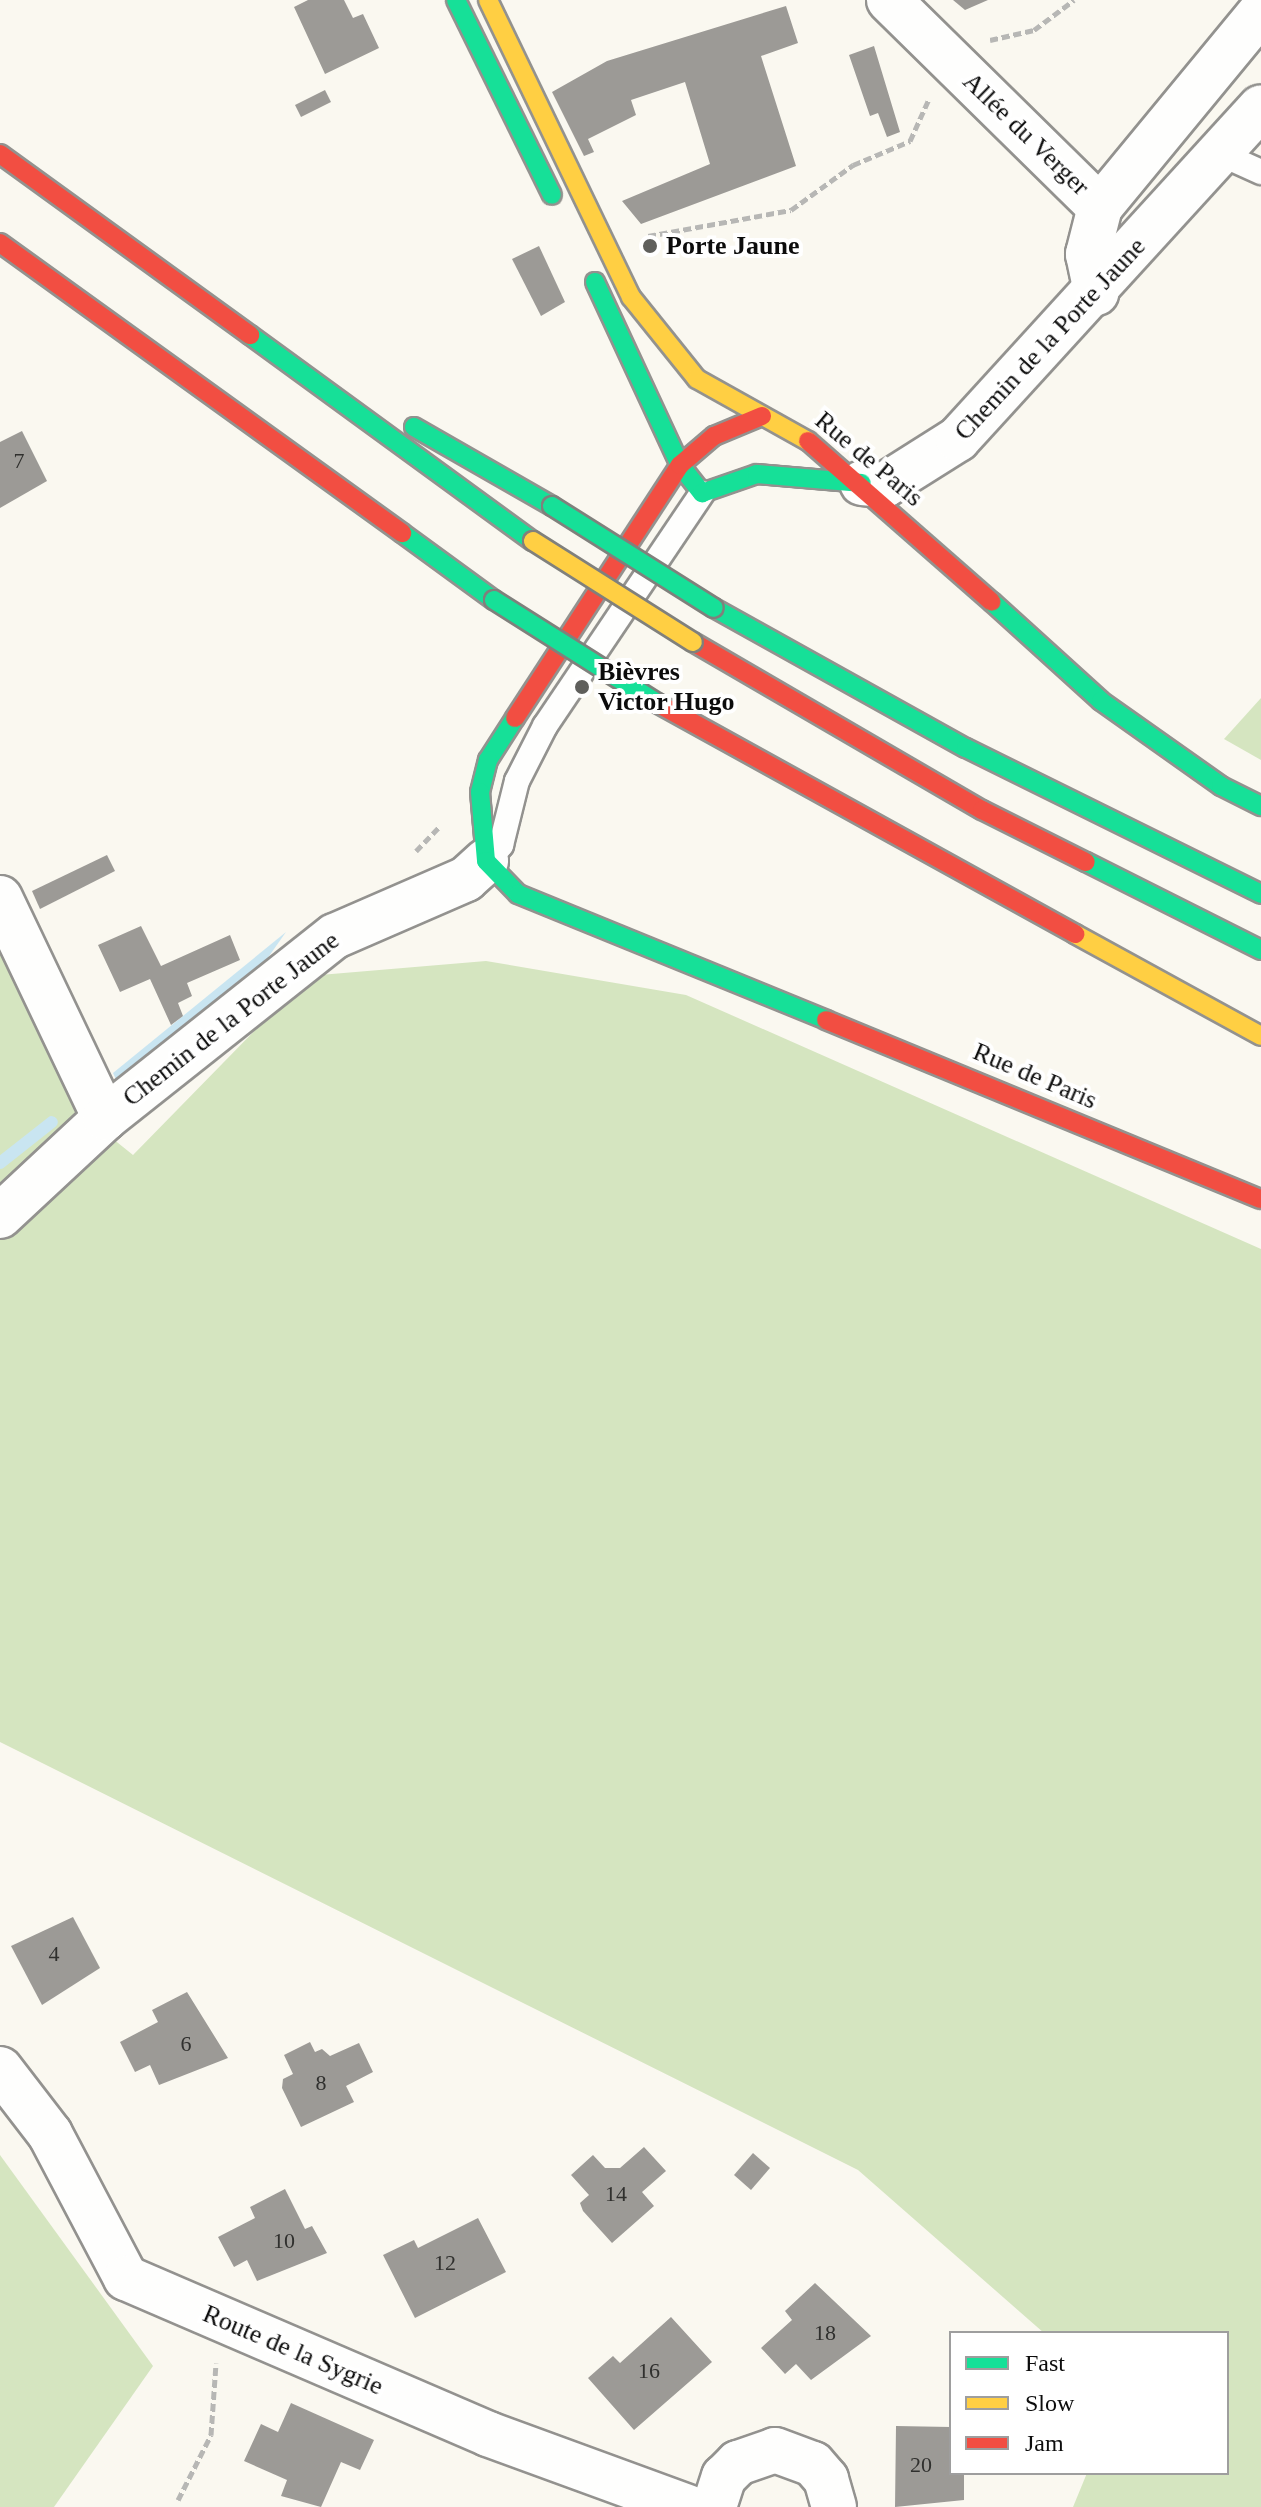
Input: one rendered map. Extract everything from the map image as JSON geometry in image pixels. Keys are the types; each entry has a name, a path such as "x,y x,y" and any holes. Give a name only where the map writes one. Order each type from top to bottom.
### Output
{"main road":[{"path":"456,0 514,128 555,201"},
{"name":"Rue de Paris","path":"492,8 631,297 670,351 697,379 762,416 791,428 862,483 1101,701 1221,786 1261,806"},
{"path":"0,154 533,541 693,642 969,804 1261,950"},
{"path":"0,243 494,600 657,703 1261,1036"},
{"path":"586,265 680,465 702,493"},
{"path":"260,345 552,506 714,608 966,748 1261,894"},
{"path":"757,474 757,445 762,416"},
{"path":"486,861 480,792 488,760 680,465 714,436 762,416"},
{"name":"Chemin de la Porte Jaune","path":"702,493 757,474 862,483"},
{"name":"Rue de Paris","path":"486,861 518,894 1261,1199"}],"street":[{"name":"Allée du Verger","path":"889,0 1100,207 1088,254 1096,293"},
{"path":"1100,207 1261,12"},
{"name":"Chemin de la Porte Jaune","path":"862,483 885,485 958,439 1096,293 1261,107"},
{"path":"464,795 488,760"},
{"name":"Chemin de la Porte Jaune","path":"0,1216 105,1118 335,936 466,879 486,861"},
{"path":"0,898 105,1118"},
{"name":"Route de la Sygrie","path":"0,2069 50,2134 126,2278 488,2434 688,2507"},
{"path":"714,2507 724,2477 738,2463 775,2450 813,2464 826,2479 834,2507"}],"lane":[{"path":"470,28 492,8"},
{"path":"1221,154 1261,172"},
{"path":"555,201 574,182"},
{"path":"486,861 501,845 517,781 545,726 702,493"}],"path":[{"path":"1034,30 1074,0"},
{"path":"662,231 791,210 853,165 910,141 938,78 954,64"},
{"path":"178,2500 211,2435 220,2318"}],"green space":[{"path":"1261,698 1261,760 1224,739"},
{"path":"0,950 77,1110 133,1155 308,976 486,961 686,995 1261,1249 1261,2507 1073,2507 1086,2475 1229,2475 1229,2331 1042,2331 858,2170 0,1742"},
{"path":"0,2155 153,2366 54,2507 0,2507"}],"water":[{"path":"286,932 253,979 120,1088 113,1073"}],"building":[{"path":"308,0 344,0 353,18 363,14 379,48 325,74 294,7"},
{"path":"953,0 988,0 965,10"},
{"path":"786,6 798,43 761,56 796,166 641,224 622,201 710,164 685,82 631,100 636,115 588,139 594,152 584,156 552,92 607,61"},
{"path":"874,46 900,132 887,137 878,113 870,116 849,55"},
{"path":"325,90 331,102 301,117 295,105"},
{"path":"539,246 565,302 541,316 512,259"},
{"path":"22,431 47,481 0,508 0,442"},
{"path":"107,855 115,871 40,909 32,891"},
{"path":"141,926 161,966 230,935 240,960 187,983 192,996 178,1003 183,1016 171,1025 150,979 120,992 98,945"},
{"path":"73,1917 100,1968 42,2005 11,1946"},
{"path":"187,1992 228,2058 159,2085 150,2065 135,2072 120,2042 158,2022 152,2010"},
{"path":"310,2042 315,2052 322,2049 330,2056 359,2043 373,2072 346,2086 354,2102 301,2127 282,2088 283,2079 293,2074 284,2055"},
{"path":"644,2147 666,2171 642,2192 654,2206 612,2243 583,2211 580,2203 589,2195 571,2175 593,2155 605,2168 620,2168"},
{"path":"753,2153 770,2168 751,2190 734,2175"},
{"path":"285,2189 305,2229 312,2226 327,2253 257,2281 247,2260 234,2267 218,2237 255,2218 250,2207"},
{"path":"478,2218 506,2272 415,2318 383,2255 414,2240 418,2248"},
{"path":"815,2283 871,2336 811,2380 796,2364 785,2374 761,2348 792,2320 785,2311"},
{"path":"671,2317 712,2362 634,2430 588,2378 613,2356 620,2363"},
{"path":"291,2403 374,2440 360,2470 341,2462 321,2507 281,2496 287,2480 244,2461 261,2424 278,2432"},
{"path":"896,2426 949,2427 949,2475 964,2475 964,2500 895,2507"}],"waterway":[{"path":"0,1163 52,1122"}],"traffic: fast":[{"path":"456,0 552,195"},
{"path":"595,282 680,465 702,493 757,474 862,483"},
{"path":"250,335 533,541"},
{"path":"414,427 552,506"},
{"path":"552,506 714,608"},
{"path":"402,533 494,600"},
{"path":"494,600 657,703"},
{"path":"992,602 1101,701 1221,786 1261,806"},
{"path":"714,608 966,748 1261,894"},
{"path":"515,718 488,760 480,792 486,861 518,894 826,1020"},
{"path":"1086,862 1261,950"}],"traffic: slow":[{"path":"488,0 631,297 697,379 808,441"},
{"path":"533,541 693,642"},
{"path":"1075,934 1261,1036"}],"traffic: jam":[{"path":"0,154 250,335"},
{"path":"0,243 402,533"},
{"path":"515,718 680,465 714,436 762,416"},
{"path":"808,441 992,602"},
{"path":"693,642 982,810 1086,862"},
{"path":"657,703 1075,934"},
{"path":"826,1020 1261,1199"}],"place":[{"name":"Porte Jaune","path":"650,246"},
{"name":"Bièvres Victor Hugo","path":"582,687"}]}
